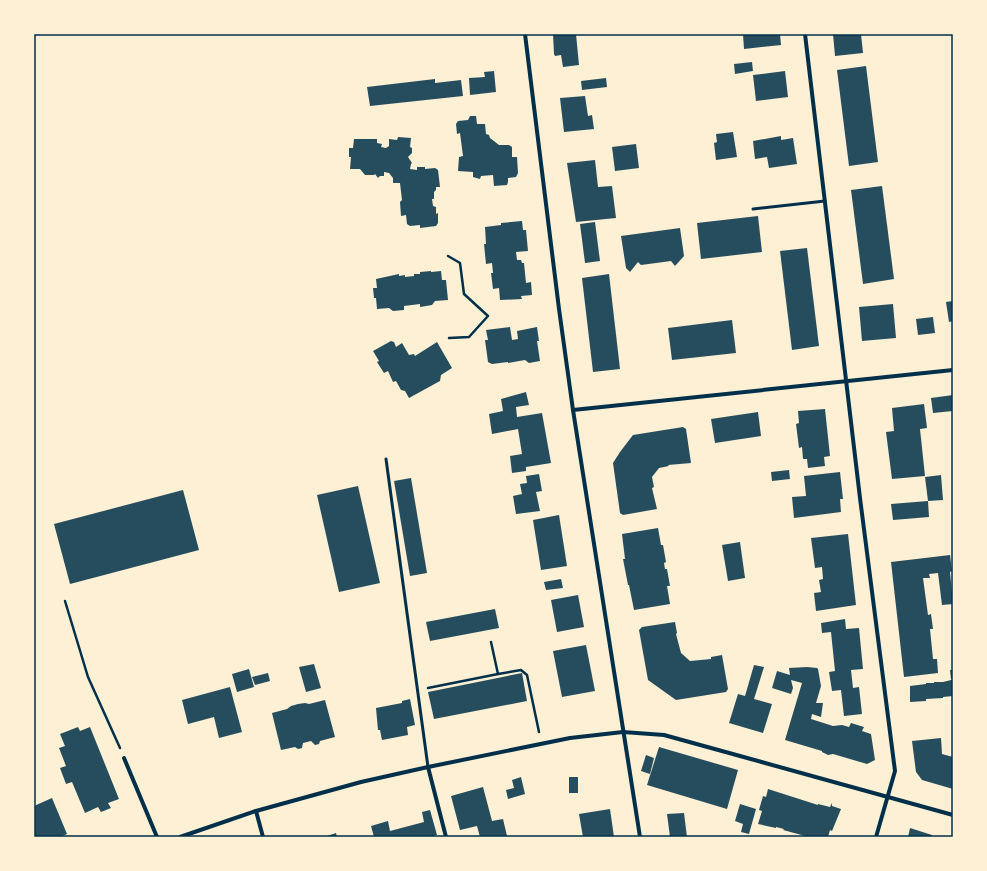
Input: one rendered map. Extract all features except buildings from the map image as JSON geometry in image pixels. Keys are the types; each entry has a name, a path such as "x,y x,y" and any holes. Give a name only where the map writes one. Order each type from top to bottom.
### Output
{"street":[{"path":"525,34 558,302 573,410 640,837"},
{"path":"805,34 860,498 895,771 876,837"},
{"path":"573,410 953,370"},
{"path":"180,837 256,811 361,782 570,738 623,732 664,735 953,815"},
{"path":"124,758 157,837"},
{"path":"428,767 446,837"},
{"path":"256,811 263,837"}],"lane":[{"path":"753,209 825,201"},
{"path":"386,459 428,767"}],"path":[{"path":"448,256 460,263 464,294 488,316 469,337 449,338"},
{"path":"65,601 88,677 124,758"},
{"path":"491,642 498,674"},
{"path":"417,690 521,670 527,675 541,744"}]}
